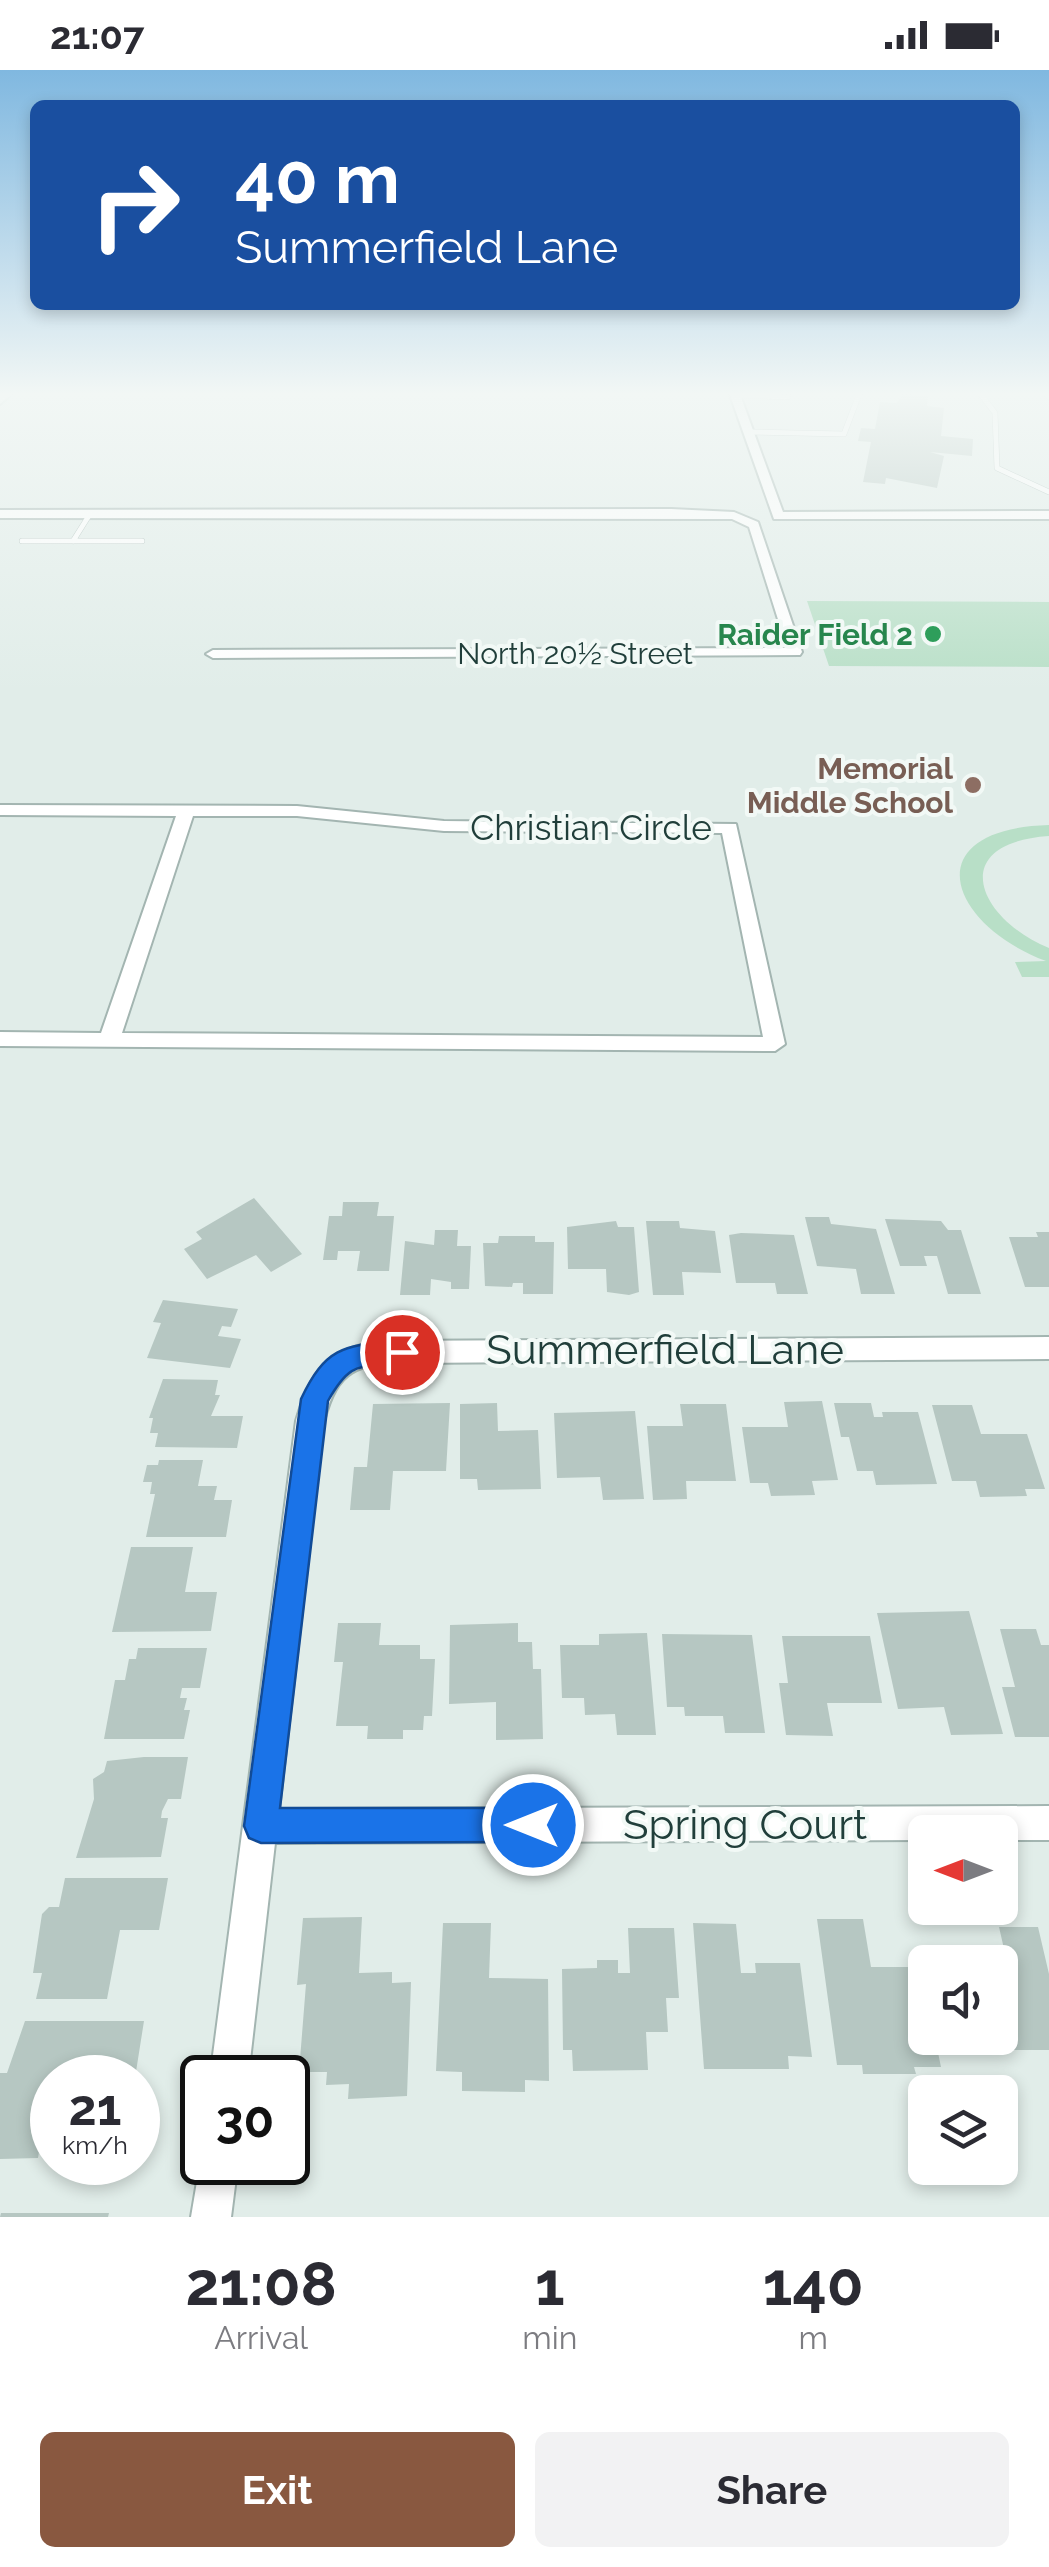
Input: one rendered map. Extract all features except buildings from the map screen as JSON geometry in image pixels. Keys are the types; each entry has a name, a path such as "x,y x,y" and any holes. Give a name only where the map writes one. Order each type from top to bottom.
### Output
{"street":[{"path":"769,492 778,516 1049,515"},
{"name":"North 20½ Street","path":"90,514 671,513 749,521 760,535 795,652 213,654"},
{"path":"0,514 90,514"},
{"name":"Christian Circle","path":"0,810 297,810 444,826 730,828 775,1044 109,1040"},
{"path":"0,1039 109,1040 186,810"},
{"name":"Summerfield Lane","path":"232,2055 310,1421 321,1380 334,1366 371,1352 432,1350 1049,1348"},
{"name":"Spring Court","path":"261,1826 1049,1824"},
{"path":"211,2217 215,2185"}],"lane":[{"path":"73,541 90,514"},
{"path":"22,542 142,540"}],"green space":[{"name":"Raider Field 2","path":"807,601 1049,602 1049,667 829,666"},
{"path":"1049,825 1049,836 1016,842 995,852 985,867 983,883 990,901 1004,919 1049,948 1049,977 1022,977 1015,962 1046,961 1012,945 986,925 968,903 960,881 963,860 978,843 1006,830"}],"place":[{"name":"Raider Field 2","path":"933,634"},
{"name":"Memorial Middle School","path":"973,785"}],"route":[{"path":"402,1352 350,1356 321,1380 314,1399 261,1826 533,1825"}]}
